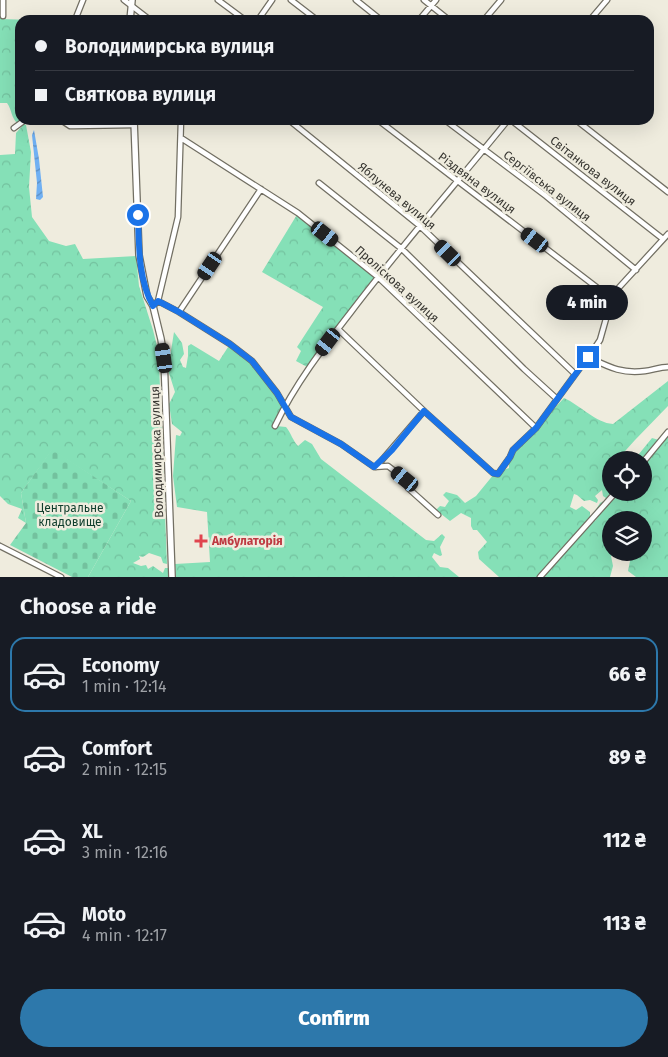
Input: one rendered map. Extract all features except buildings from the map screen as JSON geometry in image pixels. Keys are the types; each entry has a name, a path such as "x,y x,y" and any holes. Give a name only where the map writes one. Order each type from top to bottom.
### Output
{"main road":[{"path":"130,15 131,2"},
{"name":"Володимирська вулиця","path":"134,125 139,255 148,296 153,306 161,338 164,358 172,577"}],"street":[{"path":"3,0 3,16"},
{"path":"78,15 83,0"},
{"path":"124,0 131,2 145,15"},
{"path":"218,0 238,15"},
{"path":"262,15 272,0"},
{"path":"291,0 310,15"},
{"path":"356,0 375,15"},
{"path":"424,0 443,15"},
{"path":"423,15 436,0"},
{"path":"488,15 501,0"},
{"path":"594,15 607,0"},
{"path":"14,128 18,125"},
{"path":"72,125 89,125"},
{"path":"153,306 158,301 178,217 181,125"},
{"name":"Яблунева вулиця","path":"295,125 420,226 575,374"},
{"name":"Різдвяна вулиця","path":"385,125 612,300"},
{"name":"Сергіївська вулиця","path":"452,125 546,196 636,270"},
{"path":"275,426 285,406 338,329 378,277 506,125"},
{"name":"Світанкова вулиця","path":"516,125 663,238"},
{"path":"582,125 668,192"},
{"name":"Проліскова вулиця","path":"181,138 298,213 378,277 536,428"},
{"path":"319,183 402,248 524,369 557,399"},
{"path":"179,312 261,189"},
{"path":"338,329 424,411 493,473 498,474 513,450 536,428 600,340 613,294 668,234"},
{"path":"158,301 230,344 252,361 291,417 341,444 376,467 388,466 405,479 408,488 438,515"},
{"path":"588,357 613,369 626,372 648,371 668,367"},
{"path":"376,467 424,411"},
{"path":"652,451 668,432"},
{"path":"540,577 608,501"},
{"path":"0,546 61,577"}],"green space":[{"path":"0,0 2,0 2,19 15,19 15,120 7,103 0,103"},
{"path":"23,125 26,125 31,152 29,187 32,217 49,241 66,246 75,244 83,259 136,256 139,286 158,350 167,564 163,563 161,557 149,553 143,557 139,556 140,559 133,563 141,566 146,565 148,569 153,566 163,573 165,568 168,568 168,577 88,577 131,501 52,450 21,493 26,523 18,518 22,509 8,504 0,496 0,155 15,154 16,133"},
{"path":"298,213 378,277 309,368 296,361 301,351 297,347 323,307 262,272"},
{"path":"174,332 182,343 184,354 180,360 183,367 186,368 188,346 191,344 219,361 230,344 252,361 285,406 276,426 286,427 298,446 305,440 312,444 321,459 426,540 434,541 442,534 445,537 440,547 442,555 434,553 432,557 440,567 448,568 459,577 176,577 175,564 210,562 207,512 177,507 173,476 176,435 180,436 182,432 172,424 169,404 175,392 168,370"},
{"path":"668,381 668,406 625,451 602,451 602,490 595,496 598,500 597,503 590,500 584,501 574,494 570,507 576,510 582,506 590,512 590,518 595,521 598,517 595,511 600,503 604,501 652,501 652,451 641,451 652,438 659,440 668,430 668,577 636,577 628,571 630,561 652,561 652,511 602,511 602,561 612,561 613,566 610,577 499,577 479,559 478,552 487,542 477,530 473,530 471,518 461,513 450,521 436,510 440,506 445,507 449,501 443,495 446,492 457,495 465,503 476,496 494,474 509,468 509,457 564,398 607,423 613,424"},
{"name":"Центральне кладовище","path":"52,449 131,501 88,577 72,577 10,545 26,523 21,493"}],"water":[{"path":"34,130 43,197 40,200 36,199 37,183 32,135"}],"place":[{"name":"Амбулаторія","path":"201,541"}],"route":[{"path":"138,215 139,255 148,296 153,306 158,301 230,344 252,361 260,370 277,393 291,417 341,444 374,467 392,450 424,411 493,473 498,474 513,450 536,428 588,357"}]}
